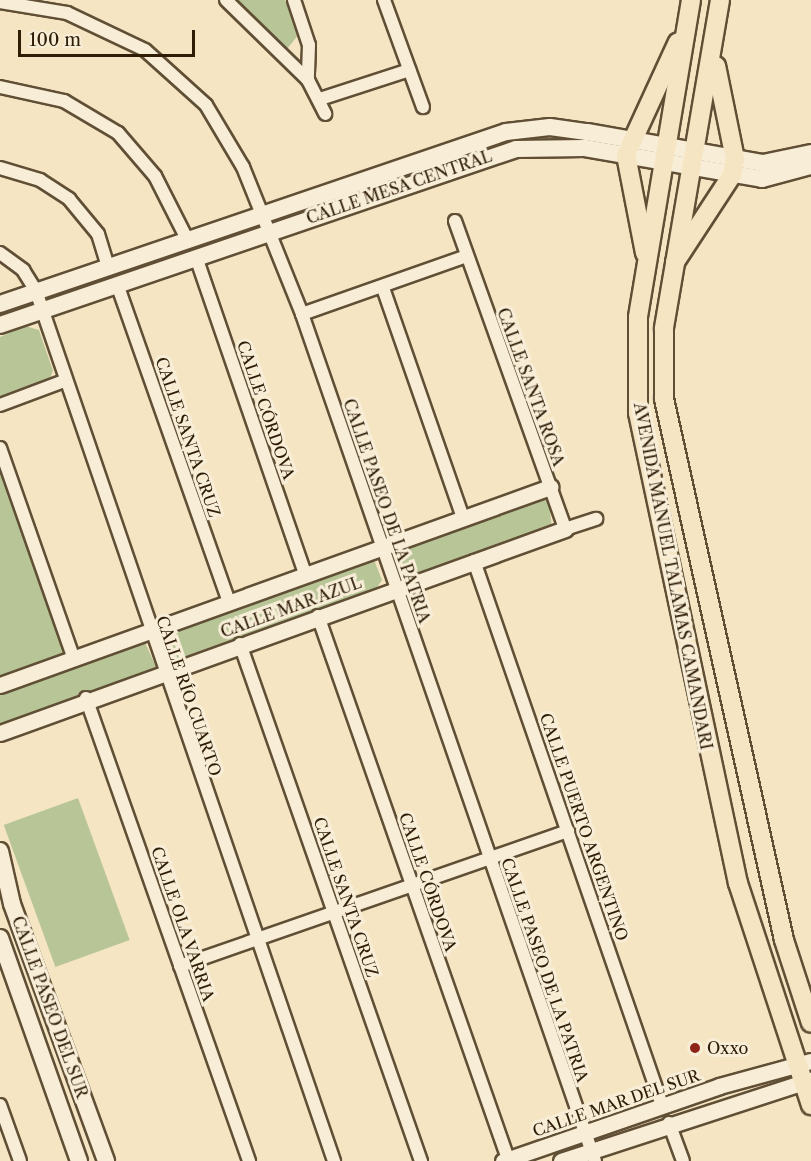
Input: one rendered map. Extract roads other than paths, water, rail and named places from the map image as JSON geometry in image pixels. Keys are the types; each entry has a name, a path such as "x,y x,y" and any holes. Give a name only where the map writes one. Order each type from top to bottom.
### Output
{"main road":[{"name":"AVENIDA MANUEL TALAMAS CAMANDARI","path":"692,0 646,261 635,378 646,458 738,883 804,1063 811,1105"},
{"name":"AVENIDA MANUEL TALAMAS CAMANDARI","path":"720,0 673,265 662,362 670,442 784,940 811,1023"},
{"path":"646,261 632,208 628,147 687,22"},
{"path":"673,265 733,167 716,87 715,28"},
{"name":"CALLE MESA CENTRAL","path":"0,304 265,212 513,130 549,127 628,147 733,167 773,178 811,166"},
{"path":"513,130 516,149"},
{"name":"CALLE MESA CENTRAL","path":"0,326 516,149 563,146 628,147"},
{"name":"CALLE MESA CENTRAL","path":"733,167 777,163 811,153"},
{"name":"CALLE PASEO DEL SUR","path":"0,851 12,904 106,1161"},
{"name":"CALLE PASEO DEL SUR","path":"0,938 79,1161"}],"street":[{"path":"226,0 308,80 320,99 325,114"},
{"path":"294,0 309,45 308,80"},
{"path":"384,0 423,107"},
{"name":"CALLE PASEO DE LA PATRIA","path":"0,2 85,19 154,57 213,114 265,212 593,1156"},
{"path":"320,99 409,70"},
{"path":"0,87 63,101 118,134 155,176 187,239"},
{"path":"0,168 40,180 69,199 98,234 108,266"},
{"name":"CALLE SANTA ROSA","path":"455,221 565,529"},
{"name":"CALLE RÍO CUARTO","path":"0,253 22,270 36,291 64,381 148,628 334,1161"},
{"path":"302,314 383,288 467,256"},
{"name":"CALLE CÓRDOVA","path":"196,257 305,573"},
{"name":"CALLE SANTA CRUZ","path":"117,284 228,600"},
{"path":"383,288 463,518"},
{"path":"0,405 64,381"},
{"path":"0,448 73,656"},
{"name":"CALLE MAR AZUL","path":"0,685 148,628 550,487"},
{"name":"CALLE MAR AZUL","path":"0,733 86,698 596,519"},
{"name":"CALLE PUERTO ARGENTINO","path":"474,561 662,1105"},
{"name":"CALLE CÓRDOVA","path":"318,616 505,1160"},
{"name":"CALLE SANTA CRUZ","path":"240,644 421,1161"},
{"name":"CALLE OLA VARRIA","path":"86,698 249,1161"},
{"path":"180,966 412,887 567,831"},
{"name":"CALLE MAR DEL SUR","path":"505,1160 662,1105 804,1063"},
{"path":"561,1161 593,1156 669,1123 807,1082"},
{"path":"0,1105 20,1161"},
{"path":"669,1123 683,1161"}],"place":[{"name":"Oxxo","path":"695,1048"}]}
